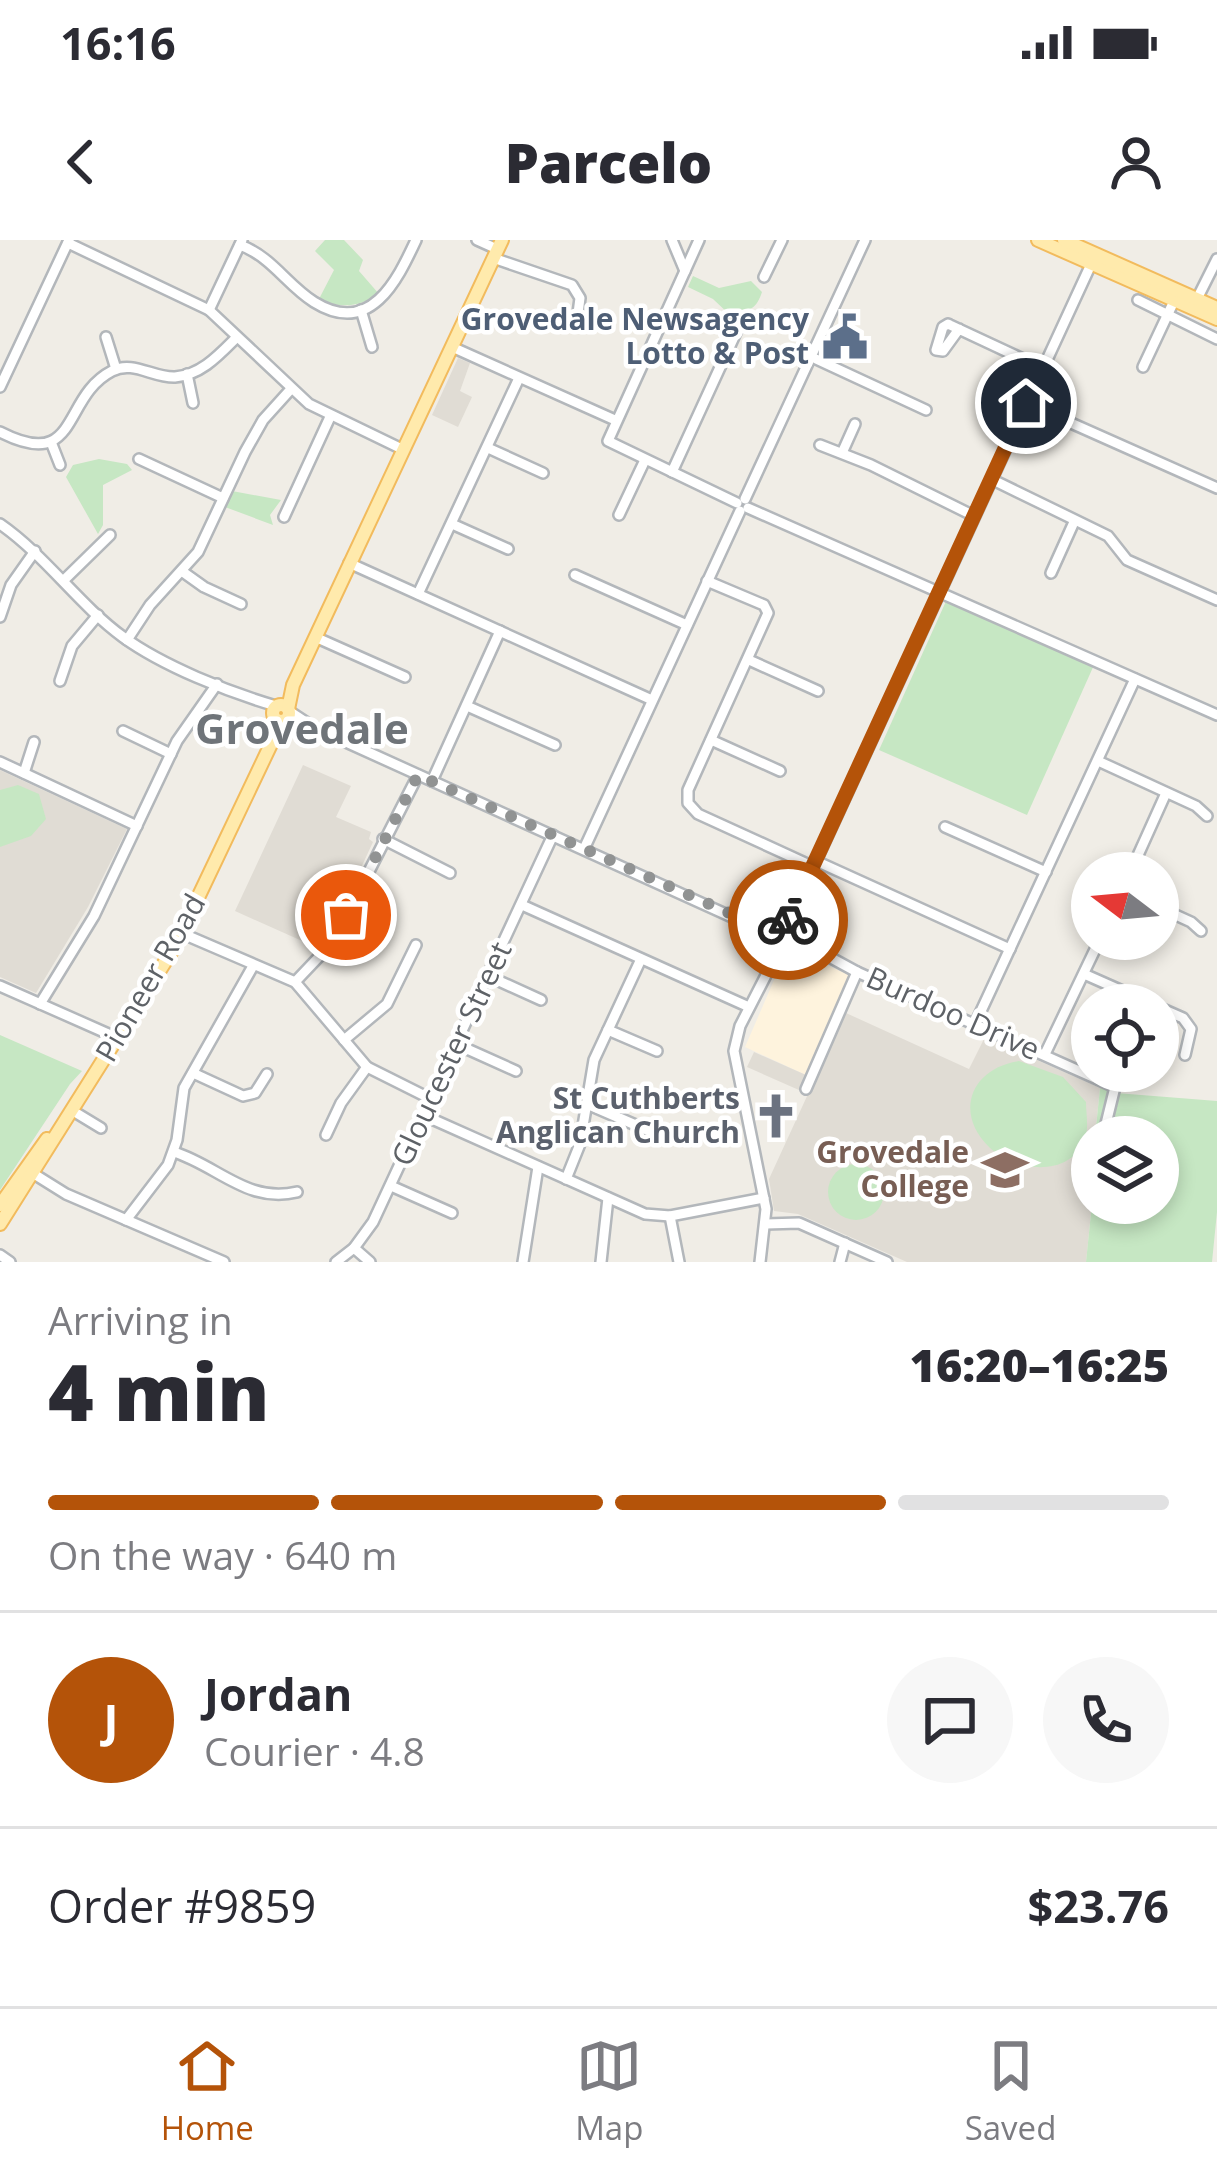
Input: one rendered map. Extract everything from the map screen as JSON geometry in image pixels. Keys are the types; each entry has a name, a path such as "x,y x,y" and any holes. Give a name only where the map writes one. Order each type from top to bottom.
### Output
{"main road":[{"path":"1038,240 1217,308"},
{"path":"1064,240 1217,320"},
{"name":"Pioneer Road","path":"0,1224 178,932 498,249"},
{"name":"Pioneer Road","path":"0,1205 30,1172"}],"street":[{"path":"209,310 241,242 273,263 314,302 361,310 393,289 416,240"},
{"path":"477,240 531,274 572,285 580,298 577,321"},
{"path":"672,240 685,271"},
{"path":"699,240 608,441 1217,715"},
{"path":"764,277 782,240"},
{"path":"584,849 865,240"},
{"path":"0,386 69,241 209,310 290,389 330,417 404,450"},
{"path":"760,1262 766,1224 764,1198 738,1052 748,1009 1093,259"},
{"path":"1197,299 1217,259"},
{"path":"1138,300 1217,339"},
{"path":"1143,367 1174,301"},
{"path":"361,310 372,347"},
{"path":"672,472 739,326"},
{"path":"958,329 1042,368"},
{"path":"106,337 116,369"},
{"path":"0,432 29,445 51,442 92,390 116,369 131,367 161,376 187,374 211,362 236,338"},
{"path":"452,347 615,421"},
{"path":"816,359 926,410"},
{"path":"187,374 193,403"},
{"path":"418,594 519,378"},
{"path":"127,640 150,605 198,552 263,420 290,389"},
{"path":"1026,403 1217,488"},
{"path":"284,517 330,417"},
{"path":"842,453 855,424"},
{"path":"51,442 60,464"},
{"path":"820,445 974,516"},
{"path":"488,448 543,472"},
{"path":"139,459 223,498"},
{"path":"620,515 645,460"},
{"path":"991,479 1108,536 1126,560 1217,600"},
{"path":"1051,573 1074,522"},
{"name":"Burdoo Drive","path":"0,524 35,551 127,640 1114,1087 1107,1116"},
{"path":"452,524 508,549"},
{"path":"64,580 110,535"},
{"path":"0,617 11,585 35,551"},
{"path":"349,563 652,700"},
{"path":"183,572 241,604"},
{"path":"574,574 687,625"},
{"path":"707,581 767,608 749,660 688,790 692,809 1010,949"},
{"path":"60,681 72,646 98,615"},
{"path":"432,781 500,631"},
{"path":"315,637 405,677"},
{"path":"749,660 818,691"},
{"path":"975,1024 1135,679"},
{"path":"40,1004 94,916 171,754 217,684"},
{"path":"467,706 555,745"},
{"path":"123,731 171,754"},
{"path":"711,740 780,771"},
{"path":"24,773 34,742"},
{"path":"1098,761 1196,806 1207,816"},
{"path":"0,762 137,826"},
{"path":"295,982 333,942 418,775"},
{"path":"1139,852 1166,793"},
{"path":"945,827 1046,872"},
{"name":"Gloucester Street","path":"336,1262 354,1248 391,1186 553,835"},
{"path":"383,838 450,873"},
{"path":"522,905 748,1009"},
{"path":"1179,917 1201,931"},
{"path":"178,932 295,982 368,1067 430,1099"},
{"path":"344,1040 387,1004 416,945"},
{"path":"566,1179 580,1144 593,1064 641,959"},
{"path":"1046,1054 1090,960"},
{"path":"126,1220 158,1181 174,1152 182,1097 253,966"},
{"path":"806,1089 857,972"},
{"path":"1084,974 1106,984"},
{"path":"488,976 541,1000"},
{"path":"0,986 116,1037"},
{"path":"1179,1016 1191,1029 1185,1055"},
{"path":"608,1030 657,1051"},
{"path":"456,1044 516,1071"},
{"path":"326,1136 341,1103 368,1067"},
{"path":"193,1073 243,1096 255,1093 267,1074"},
{"path":"587,1105 654,1133 675,1134"},
{"path":"71,1110 101,1128"},
{"path":"423,1115 645,1214 670,1216 764,1198"},
{"path":"174,1152 202,1161 254,1192 274,1196 297,1192"},
{"path":"523,1262 538,1167"},
{"path":"30,1172 66,1194 224,1262"},
{"path":"391,1186 452,1213"},
{"path":"601,1262 608,1198"},
{"path":"670,1216 679,1262"},
{"path":"766,1224 794,1221 886,1262"},
{"path":"841,1262 845,1243"},
{"path":"354,1248 370,1262"},
{"path":"0,1256 10,1262"}],"shaded area":[{"path":"458,358 470,363 460,391 472,397 458,427 432,415"},
{"path":"303,765 351,786 336,817 371,832 373,842 340,900 341,910 320,949 235,911"},
{"path":"0,770 127,829 88,907 36,993 0,977"},
{"path":"788,948 851,976 806,1075 745,1047"},
{"path":"846,1013 969,1069 985,1037 1071,1075 1071,1092 1100,1092 1097,1116 1071,1116 1071,1224 1090,1224 1086,1262 907,1262 798,1214 774,1211 769,1179 808,1094 747,1067 754,1052 815,1079"}],"green space":[{"path":"325,240 344,240 363,260 359,271 379,294 350,305 319,299 334,270 315,251"},
{"path":"693,276 719,288 751,281 762,292 753,307 731,316 713,299 688,287"},
{"path":"99,459 127,464 132,470 103,485 103,525 98,534 66,477 73,465"},
{"path":"232,491 281,500 270,515 273,525 225,507"},
{"path":"947,599 1094,665 1027,815 879,750"},
{"path":"18,785 39,794 46,819 31,836 0,847 0,790"},
{"path":"0,1035 82,1071 0,1190"},
{"path":"1019,1061 1063,1077 1071,1092 1086,1102 1087,1116 1071,1116 1071,1157 1067,1160 1042,1167 1014,1162 990,1148 979,1134 972,1121 973,1094 979,1082 1002,1065"},
{"path":"1100,1092 1217,1101 1212,1262 1086,1262 1090,1224 1179,1224 1179,1116 1097,1116"},
{"path":"856,1164 876,1172 884,1192 876,1212 856,1220 836,1212 828,1192 836,1172"}],"way so far":[{"path":"346,915 418,775 752,923 777,931 788,920"}],"place":[{"name":"Grovedale Newsagency Lotto & Post","path":"845,337"},
{"name":"St Cuthberts Anglican Church","path":"776,1116"},
{"name":"Grovedale College","path":"1005,1170"}],"district":[{"name":"Grovedale","path":"302,729"}],"route":[{"path":"788,920 1026,403"}]}
